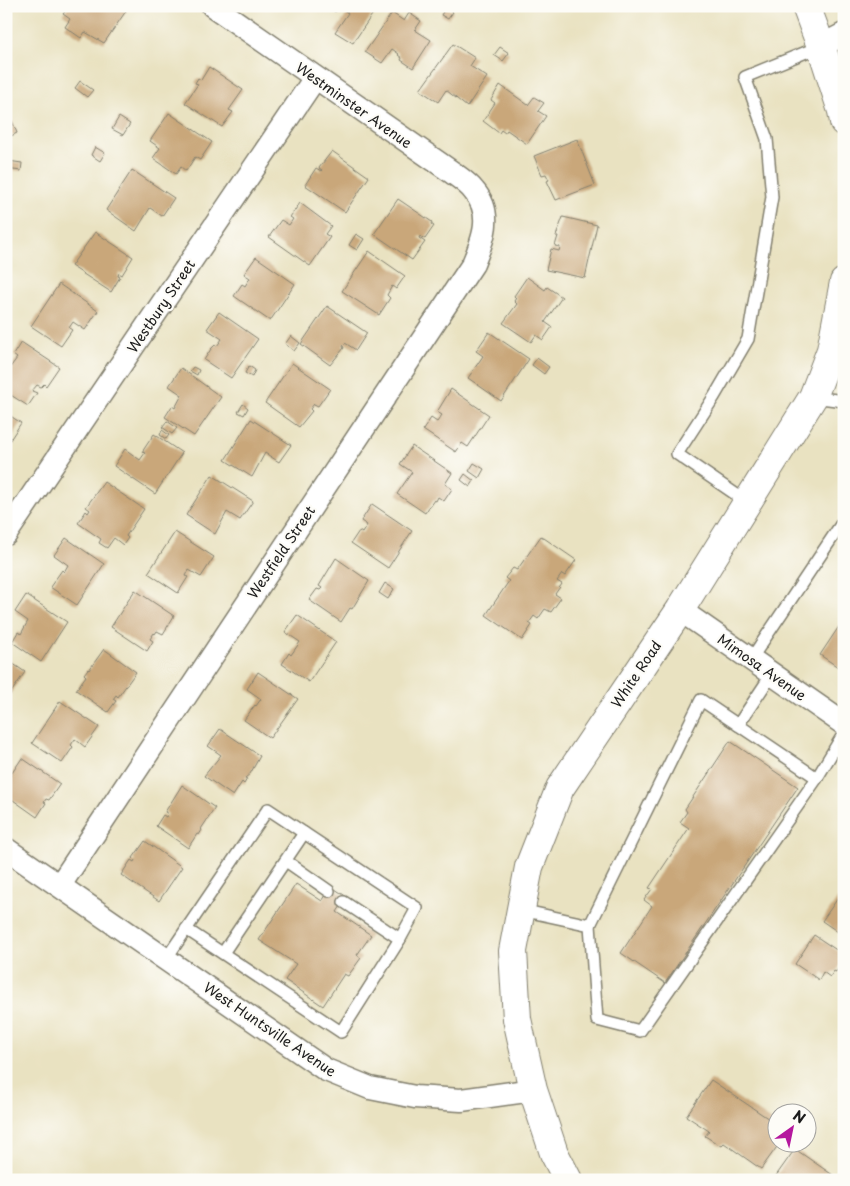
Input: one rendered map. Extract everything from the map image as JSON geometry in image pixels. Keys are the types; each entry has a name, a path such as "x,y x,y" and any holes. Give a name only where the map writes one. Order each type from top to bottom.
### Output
{"main road":[{"path":"806,6 833,40 844,122"},
{"name":"White Road","path":"533,1090 517,1019 513,951 529,867 560,788 680,610 813,397 831,350 844,282"},
{"path":"533,1090 554,1153 568,1180"}],"street":[{"name":"Westminster Avenue","path":"213,6 453,173 475,191 486,212"},
{"name":"Westbury Street","path":"6,534 315,78"},
{"name":"Westfield Street","path":"60,885 473,264 483,240 486,212"},
{"name":"Mimosa Avenue","path":"680,610 842,721"},
{"name":"West Huntsville Avenue","path":"6,849 326,1070 370,1088 415,1097 461,1100 533,1090"}],"lane":[{"path":"747,502 677,454 714,397 748,339 751,323 772,197 767,139 745,77 833,40"},
{"path":"813,397 844,401"},
{"path":"751,659 844,520"},
{"path":"738,725 772,674"},
{"path":"817,778 701,700 590,925 597,1020 640,1031 817,778 842,721"},
{"path":"166,959 186,929 268,809 417,908 400,939 341,1032 186,929"},
{"path":"223,953 304,833"},
{"path":"286,861 329,891"},
{"path":"344,902 400,939"},
{"path":"521,910 590,925"}],"building":[{"path":"69,6 119,6 126,11 104,43 85,32 81,38 65,27 70,19 63,14"},
{"path":"329,6 378,6 353,43 335,32 348,13 339,7 335,12"},
{"path":"446,7 453,12 448,19 441,15"},
{"path":"392,13 404,21 409,13 421,21 415,30 431,40 413,68 401,60 402,58 399,54 392,49 382,63 365,52"},
{"path":"453,44 475,58 470,66 487,77 467,107 446,90 438,102 420,90"},
{"path":"500,47 509,53 503,61 494,55"},
{"path":"209,67 243,90 229,110 233,112 222,127 185,103 198,84 195,83 198,78 201,80"},
{"path":"80,81 93,90 87,97 75,88"},
{"path":"500,85 528,105 534,97 544,103 538,111 546,116 527,144 507,130 505,133 501,130 499,133 483,121 495,103 491,100"},
{"path":"169,113 212,142 200,160 195,157 186,171 181,167 176,174 153,158 160,148 150,141"},
{"path":"119,117 130,124 123,135 112,129"},
{"path":"12,121 17,133 7,138 10,145 6,147 6,123"},
{"path":"577,139 595,185 556,200 547,181 549,180 546,174 542,175 534,156"},
{"path":"95,147 105,153 100,161 91,155"},
{"path":"332,151 369,177 345,212 305,185 316,168 322,170 319,168"},
{"path":"8,161 22,163 21,171 6,169"},
{"path":"132,170 174,198 162,216 150,208 136,231 106,210"},
{"path":"398,199 432,222 431,224 434,226 425,239 420,236 419,238 425,242 412,260 374,234"},
{"path":"300,203 331,226 325,234 330,237 310,266 269,237 281,220 289,225 293,219 290,217"},
{"path":"563,217 597,225 585,278 546,270 551,249 559,251 560,247 555,246 558,236 556,236"},
{"path":"95,232 133,257 122,275 119,273 118,276 120,277 111,292 71,266"},
{"path":"356,234 364,239 357,250 349,245"},
{"path":"369,251 405,276 396,289 392,286 387,295 390,298 379,315 342,291"},
{"path":"256,257 295,284 270,321 234,296 242,284 245,286 250,278 244,274"},
{"path":"527,277 545,290 547,287 562,297 545,322 552,327 543,340 536,335 531,342 503,323 517,304 514,301 516,298 514,296"},
{"path":"59,284 98,311 85,330 73,322 69,328 72,330 61,346 31,326"},
{"path":"327,306 367,333 356,350 345,343 344,348 330,365 301,344"},
{"path":"219,312 258,339 231,378 204,360 211,349 215,345 217,346 222,339 207,329"},
{"path":"489,332 529,359 501,401 468,378 483,356 476,351"},
{"path":"291,336 300,343 294,351 285,344"},
{"path":"21,342 59,367 46,386 44,384 41,387 37,385 32,391 37,393 28,406 6,392 6,381 10,376 6,373 17,358 13,355"},
{"path":"537,358 549,367 544,374 532,365"},
{"path":"292,363 330,389 318,406 314,404 310,409 312,411 299,427 265,403"},
{"path":"249,366 255,370 252,377 245,373"},
{"path":"193,367 199,370 197,375 190,371"},
{"path":"181,368 221,397 194,436 165,417 172,406 175,408 182,395 169,386"},
{"path":"451,389 489,415 468,447 462,443 456,452 423,430 431,418 437,422 442,415 437,412"},
{"path":"243,404 248,408 244,415 238,412"},
{"path":"6,413 21,423 8,443 6,442"},
{"path":"251,419 291,445 279,462 265,453 252,477 225,460"},
{"path":"167,421 177,428 172,434 162,427"},
{"path":"162,430 169,435 166,439 160,435"},
{"path":"154,434 182,453 155,494 114,466 125,449 140,460 145,453 142,452"},
{"path":"412,446 452,473 445,484 452,489 444,501 438,497 425,513 397,494 412,472 400,464"},
{"path":"474,463 484,469 479,478 469,471"},
{"path":"465,474 474,481 470,487 461,480"},
{"path":"212,475 253,501 240,520 227,512 215,534 186,515"},
{"path":"104,482 144,509 126,536 128,538 123,545 114,538 107,548 99,543 101,539 78,523 86,511 88,513 90,510 86,507"},
{"path":"372,504 412,531 388,568 351,543 359,531 362,533 367,525 361,521"},
{"path":"175,532 214,557 201,577 189,570 186,576 188,577 178,593 148,573"},
{"path":"541,536 576,560 565,576 562,574 557,581 562,584 555,594 561,598 551,612 545,609 538,619 534,616 529,623 532,625 522,640 486,615 509,581 505,578 513,568 517,570"},
{"path":"66,538 104,564 77,605 50,587 68,565 54,555"},
{"path":"336,558 369,581 352,609 350,608 341,622 309,600 317,589 320,590 322,588 319,586"},
{"path":"385,583 394,589 388,599 379,593"},
{"path":"135,590 174,616 163,634 157,631 154,633 150,639 153,641 147,651 111,627"},
{"path":"26,595 67,622 41,662 12,642 18,632 21,634 28,621 15,612"},
{"path":"297,615 336,642 309,682 282,664 289,653 291,655 300,642 285,632"},
{"path":"844,619 844,671 820,655"},
{"path":"104,649 136,672 118,697 116,695 113,699 116,701 108,712 76,690 86,676 84,674"},
{"path":"6,659 25,672 6,700"},
{"path":"258,672 298,699 270,738 244,720 261,699 247,689"},
{"path":"60,701 99,727 85,747 75,739 71,745 73,747 62,763 32,743"},
{"path":"220,729 260,756 250,774 245,778 247,779 244,784 242,782 233,796 204,776 221,755 208,746"},
{"path":"730,741 798,787 665,983 621,953 652,906 644,900 652,889 649,888 689,828 680,822 687,812 685,809"},
{"path":"22,758 60,784 49,800 46,799 44,802 46,803 37,817 6,795 6,782"},
{"path":"182,785 215,808 199,835 197,834 188,848 156,826 163,815 166,817 168,814 165,812"},
{"path":"145,841 182,867 159,901 121,875 131,860 134,862 133,858"},
{"path":"296,884 322,901 332,887 347,897 337,912 371,935 357,955 361,958 348,976 344,974 323,1006 285,980 296,964 259,940"},
{"path":"838,898 844,902 844,936 822,921"},
{"path":"814,935 844,955 844,960 836,972 834,971 830,977 823,972 819,980 795,964"},
{"path":"711,1080 768,1118 768,1154 772,1154 761,1169 724,1143 721,1146 705,1136 709,1131 686,1116"},
{"path":"791,1154 802,1154 840,1180 773,1180"}]}
